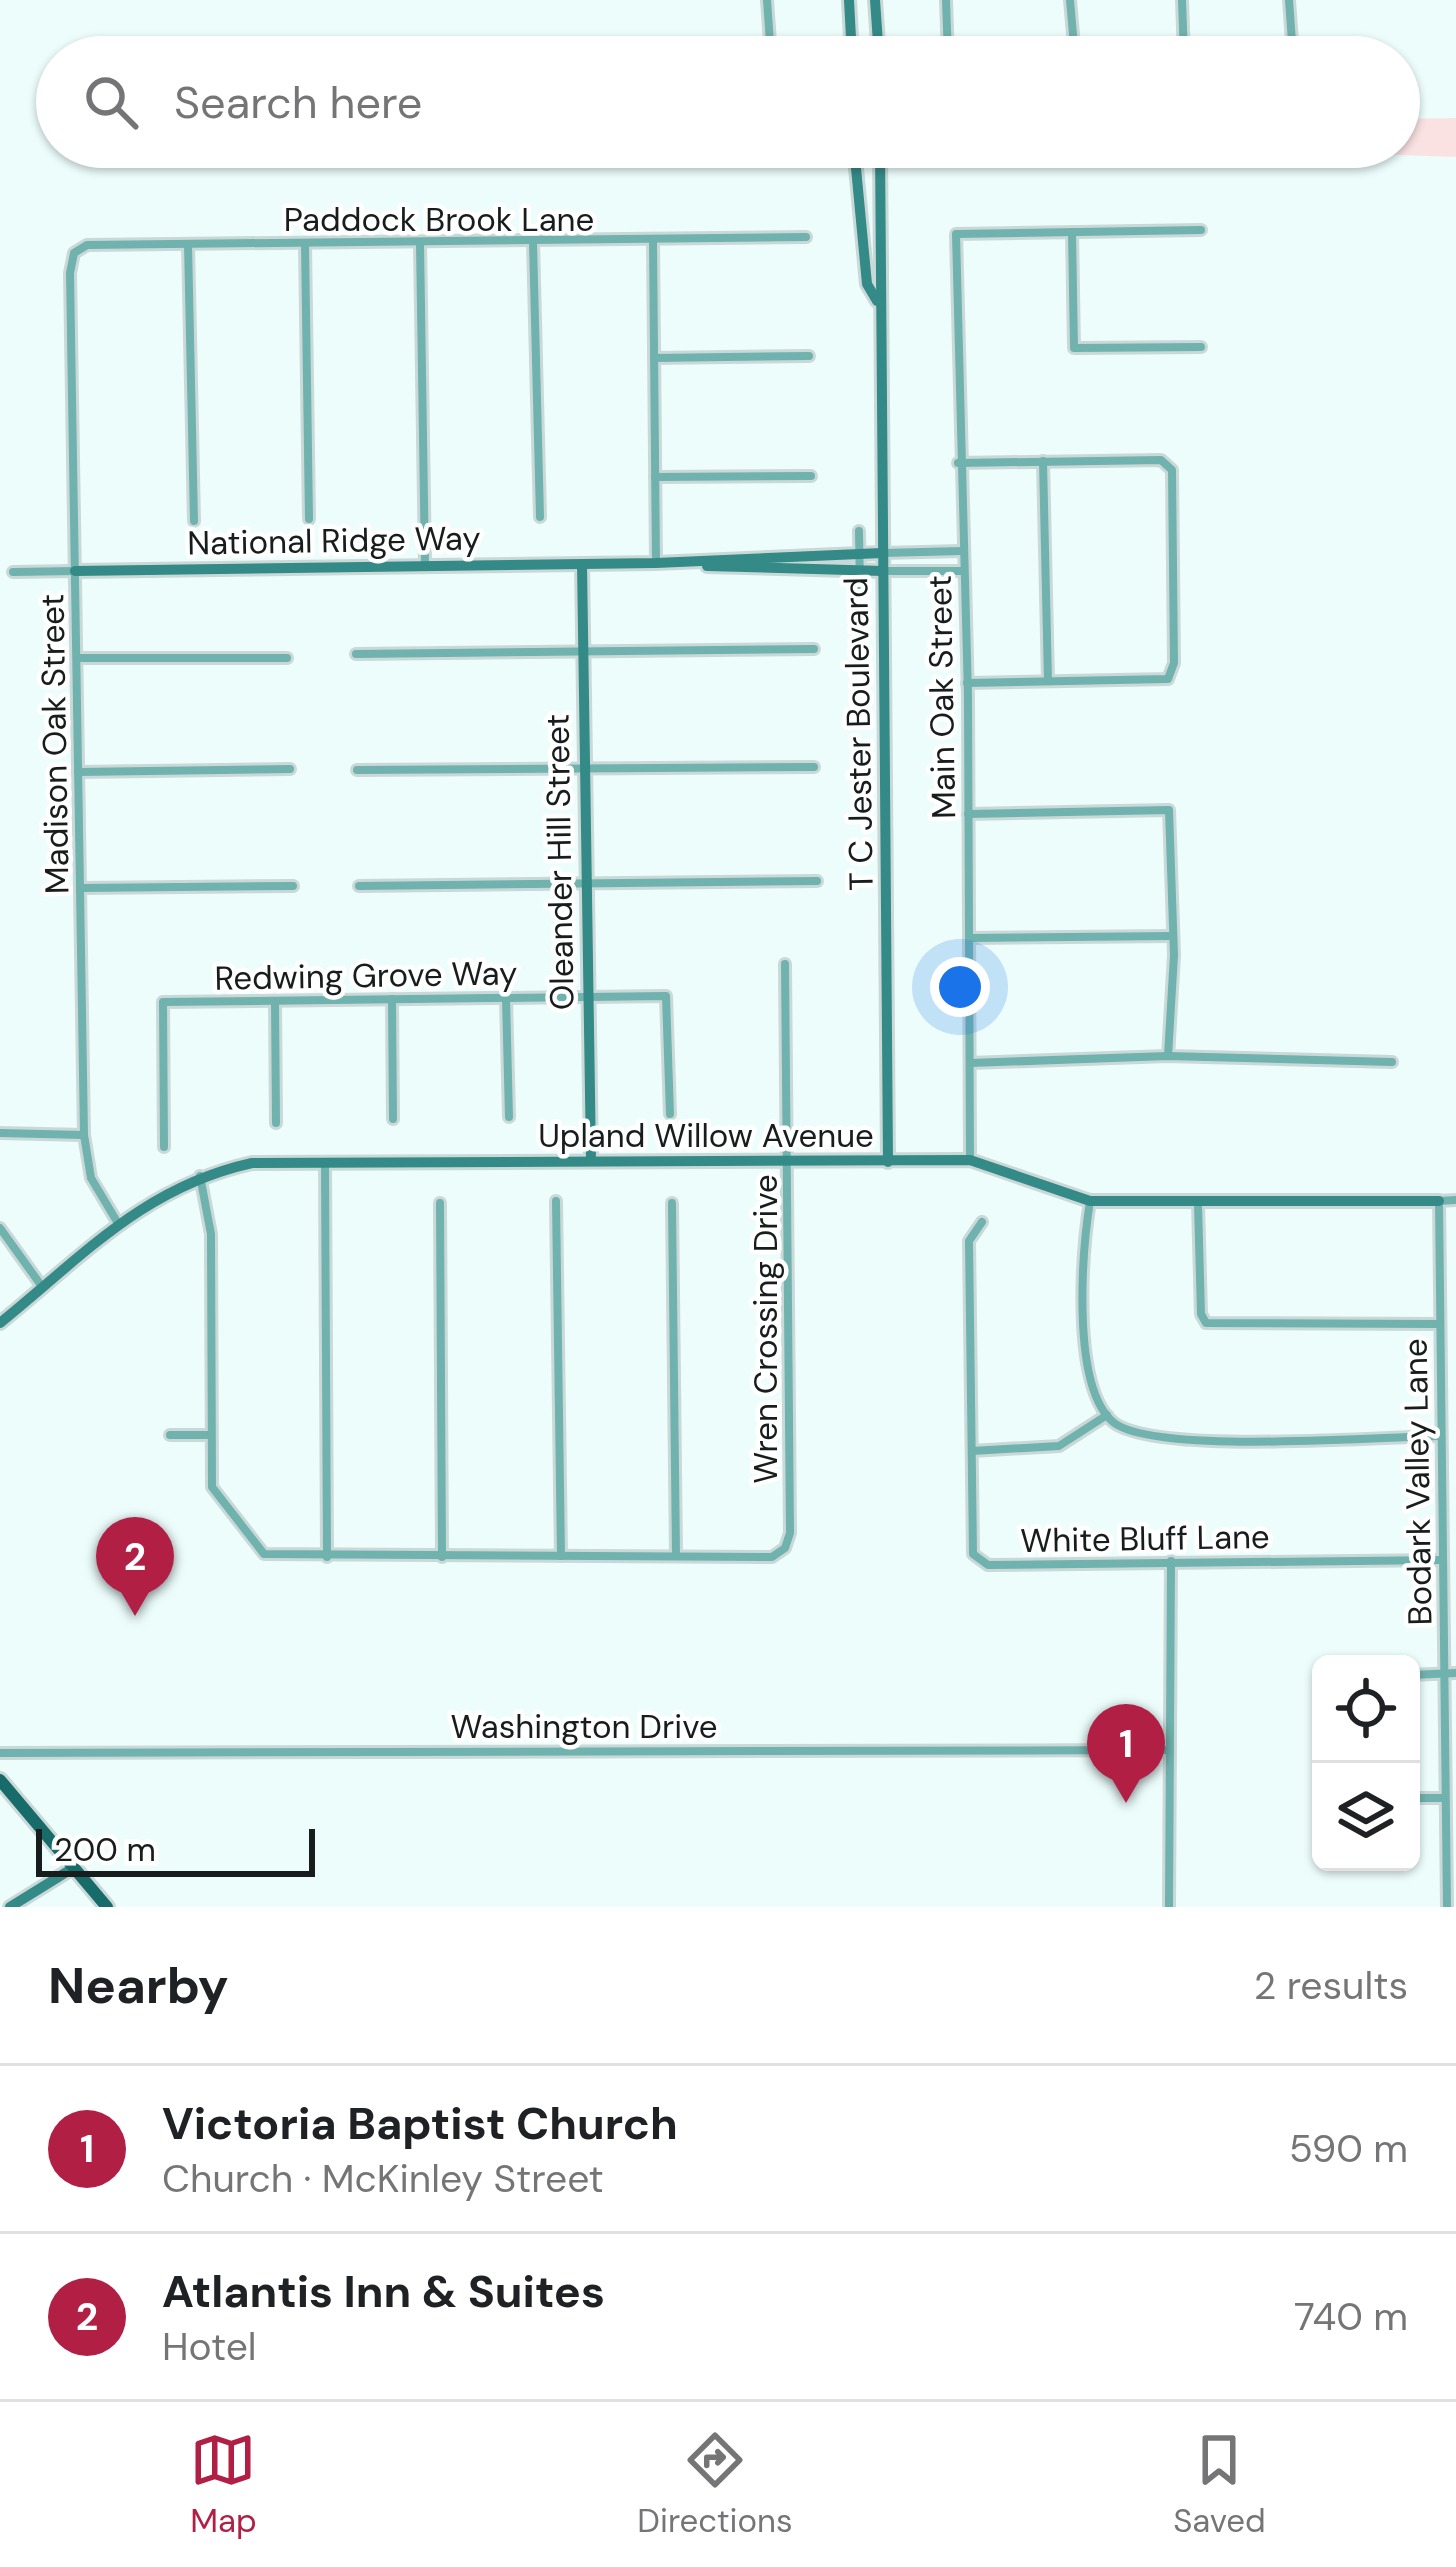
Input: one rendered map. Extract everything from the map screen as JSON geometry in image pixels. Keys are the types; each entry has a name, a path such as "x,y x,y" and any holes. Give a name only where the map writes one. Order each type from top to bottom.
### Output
{"main road":[{"path":"0,1780 107,1907"}],"street":[{"path":"767,0 770,36"},
{"path":"849,0 851,36"},
{"path":"875,0 878,36"},
{"path":"946,0 947,36"},
{"path":"1070,0 1073,36"},
{"path":"1182,0 1185,36"},
{"path":"1289,0 1292,36"},
{"name":"T C Jester Boulevard","path":"856,168 867,284 878,304"},
{"name":"T C Jester Boulevard","path":"880,168 888,1162"},
{"path":"1201,230 1072,232 1073,348 1201,347"},
{"name":"Main Oak Street","path":"970,1160 967,683 958,463 956,234 1072,232"},
{"name":"Paddock Brook Lane","path":"74,253 88,245 806,237"},
{"path":"652,241 656,563"},
{"path":"533,242 540,517"},
{"path":"420,243 425,565"},
{"path":"188,244 194,521"},
{"path":"305,244 309,519"},
{"name":"Madison Oak Street","path":"74,253 70,273 84,1135 91,1178 119,1226"},
{"path":"654,358 809,356"},
{"path":"1043,461 1048,681"},
{"path":"958,463 1168,463 1172,672 1160,681 967,683"},
{"path":"655,477 811,476"},
{"name":"T C Jester Boulevard","path":"859,531 860,591"},
{"name":"National Ridge Way","path":"13,572 656,563 962,551"},
{"name":"National Ridge Way","path":"656,563 962,571"},
{"name":"Oleander Hill Street","path":"582,564 591,1160"},
{"path":"356,654 814,649"},
{"path":"76,658 287,658"},
{"path":"357,770 814,767"},
{"path":"78,772 290,770"},
{"path":"968,814 1168,810 1173,936 1168,1056"},
{"path":"359,886 817,881"},
{"path":"80,888 293,886"},
{"path":"969,938 1173,936"},
{"name":"Wren Crossing Drive","path":"676,1556 772,1557 785,1549 790,1533 785,964"},
{"name":"Redwing Grove Way","path":"164,1147 163,1002 666,996 670,1114"},
{"path":"506,998 509,1117"},
{"path":"392,999 394,1119"},
{"path":"274,1001 276,1123"},
{"path":"970,1063 1168,1056 1392,1062"},
{"path":"0,1133 84,1135"},
{"name":"Upland Willow Avenue","path":"0,1323 157,1196 199,1175 252,1163 970,1160 1090,1201 1456,1201"},
{"path":"325,1162 327,1558"},
{"path":"199,1175 211,1234 212,1487 264,1554 327,1558 676,1556 672,1204"},
{"path":"556,1201 561,1556"},
{"path":"1090,1201 1085,1233 1088,1382 1107,1415 1134,1433 1154,1438 1439,1436"},
{"name":"Bodark Valley Lane","path":"1439,1201 1447,1907"},
{"path":"440,1204 442,1557"},
{"path":"1198,1204 1201,1315 1206,1323 1439,1324"},
{"name":"White Bluff Lane","path":"982,1222 969,1240 973,1554 988,1564 1442,1560"},
{"path":"0,1228 43,1288"},
{"path":"971,1451 1059,1446 1107,1415"},
{"path":"170,1435 210,1436"},
{"path":"1169,1907 1172,1562"},
{"path":"1420,1674 1456,1673"},
{"name":"Washington Drive","path":"0,1753 1168,1750"},
{"path":"1420,1798 1445,1798"},
{"path":"10,1907 73,1868"}],"shaded area":[{"path":"1456,118 1456,157 1420,156 1420,119"}],"place":[{"name":"Atlantis Inn & Suites","path":"135,1616"},
{"name":"Victoria Baptist Church","path":"1126,1803"}]}
